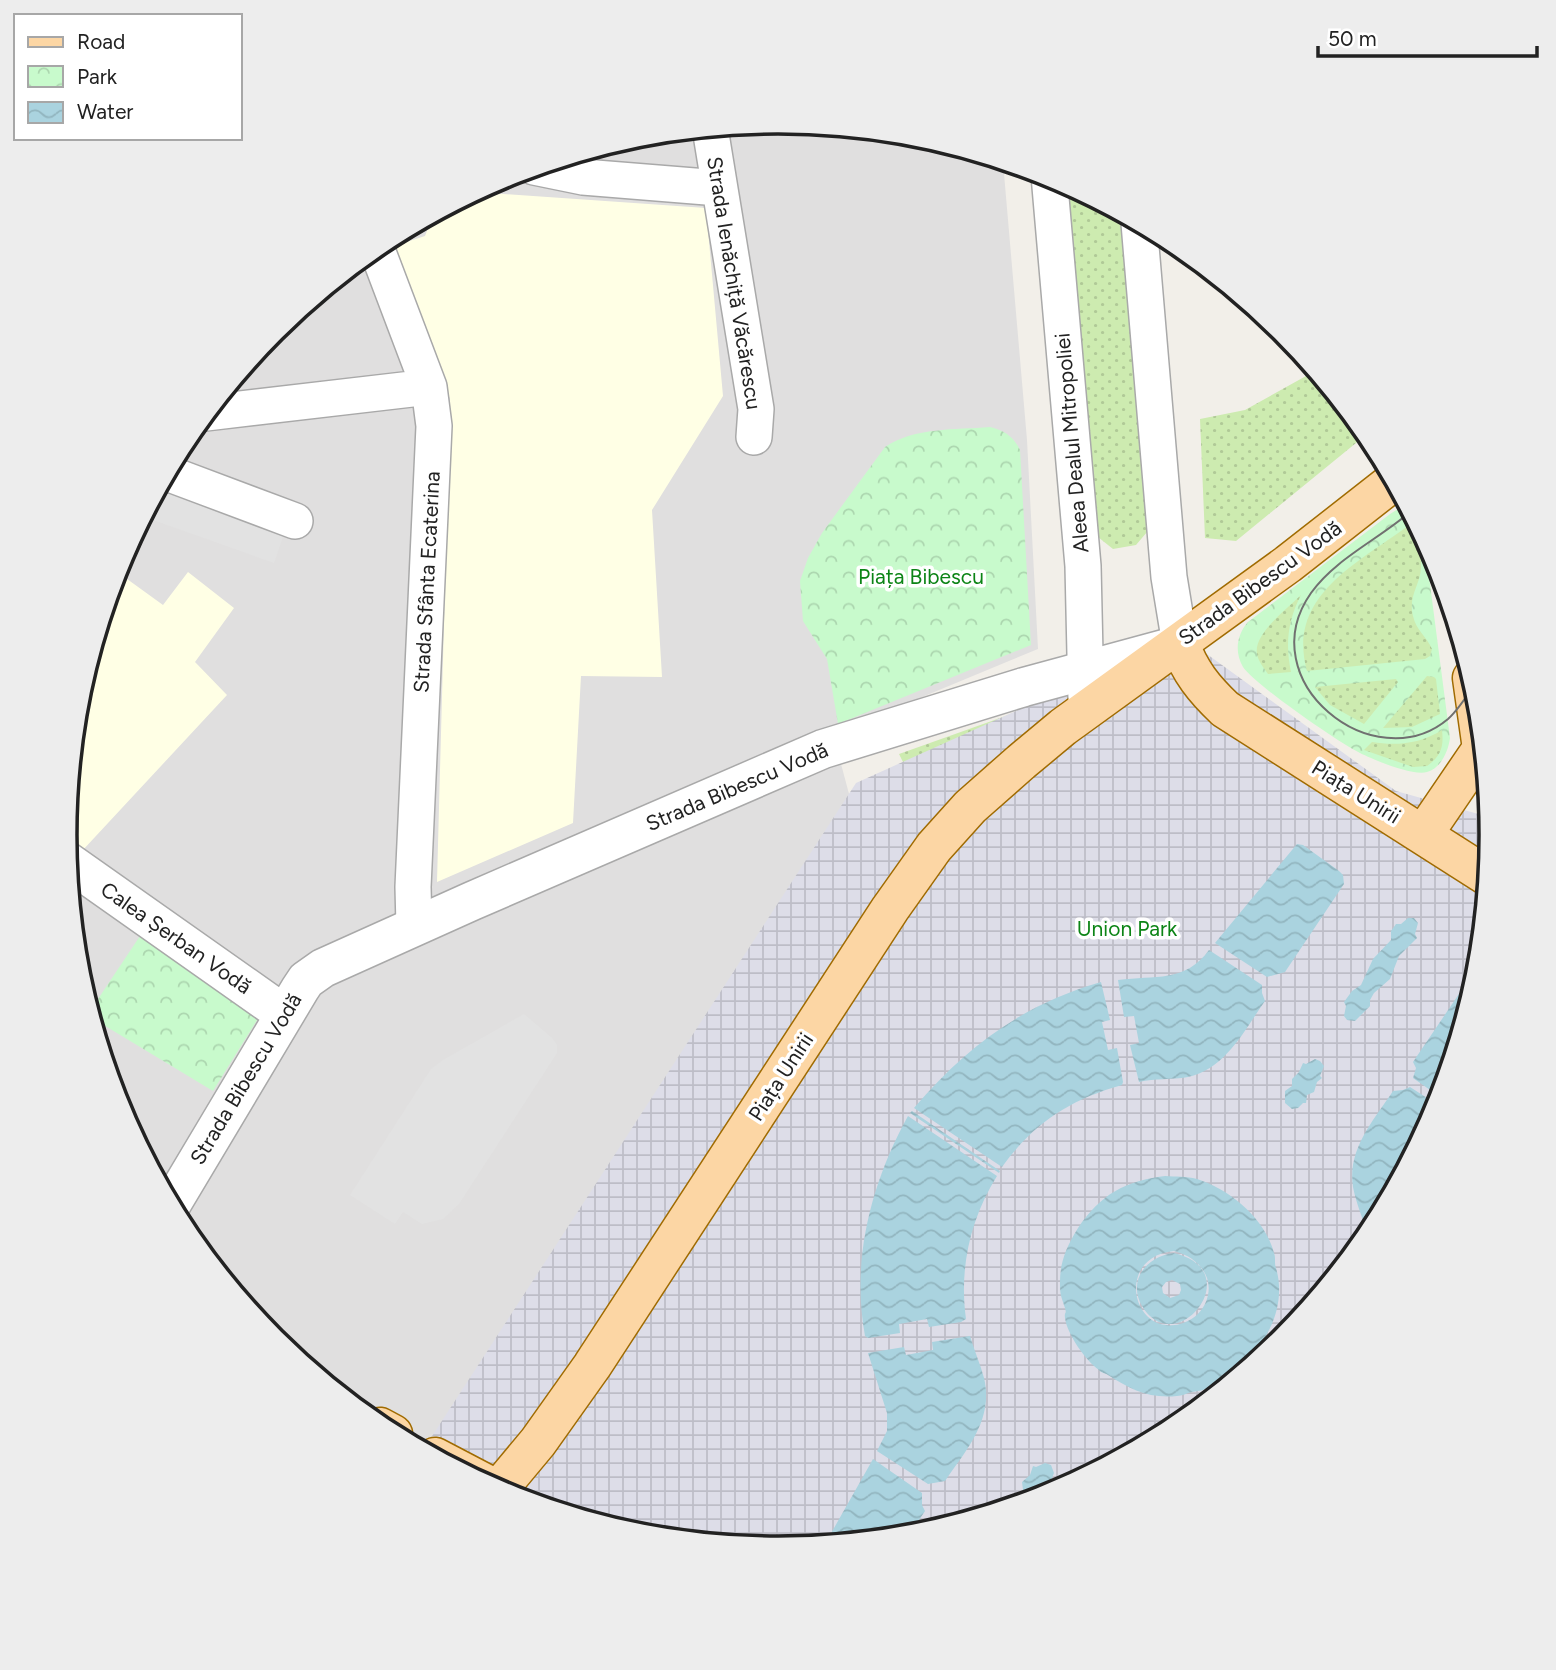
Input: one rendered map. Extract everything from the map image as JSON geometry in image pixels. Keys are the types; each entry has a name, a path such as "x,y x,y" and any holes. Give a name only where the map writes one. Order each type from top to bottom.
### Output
{"main road":[{"name":"Strada Bibescu Vodă","path":"1180,644 1386,487"},
{"name":"Piața Unirii","path":"506,1481 538,1442 592,1366 883,920 934,847 970,807 1052,736 1091,693 1180,644 1187,666 1201,686 1225,709"},
{"name":"Piața Unirii","path":"1091,693 1161,682 1180,682 1477,870"},
{"path":"1423,835 1474,759"}],"street":[{"name":"Strada Ienăchiță Văcărescu","path":"711,138 756,409 754,437"},
{"path":"553,171 583,177 719,188"},
{"name":"Aleea Dealul Mitropoliei","path":"1050,189 1083,566 1091,693"},
{"path":"1140,235 1169,577 1180,644"},
{"name":"Strada Sfânta Ecaterina","path":"380,258 429,387 434,426 412,887 414,926"},
{"path":"219,412 429,387"},
{"path":"176,476 295,521"},
{"name":"Strada Bibescu Vodă","path":"177,1195 284,1014 300,989 315,973 414,926 823,749 1091,693"},
{"name":"Calea Șerban Vodă","path":"79,873 284,1014"}],"shaded area":[{"path":"778,134 869,140 915,147 1004,171 1027,440 1038,649 833,734 860,835 451,1455 389,1418 351,1391 282,1331 222,1262 171,1186 130,1103 101,1016 90,972 83,926 77,835 83,744 90,698 114,610 130,567 171,484 195,446 222,408 282,339 351,279 389,252 468,206 510,187 553,171 641,147 687,140"},
{"path":"496,193 706,208 723,396 652,510 662,677 581,676 573,823 437,882 450,399 395,248 425,236 428,228"},
{"path":"171,484 287,525 274,563 153,520"},
{"path":"188,572 234,608 195,662 227,695 82,851 78,848 79,789 90,698 114,610 126,578 163,605"},
{"path":"1182,636 1396,791 1478,814 1473,926 1466,972 1455,1016 1426,1103 1385,1186 1361,1224 1334,1262 1274,1331 1205,1391 1167,1418 1088,1464 1046,1483 1003,1499 915,1523 869,1530 778,1536 687,1530 641,1523 553,1499 510,1483 428,1442 856,783"},
{"path":"524,1014 552,1038 557,1045 557,1053 459,1204 443,1219 422,1224 403,1212 395,1224 350,1195 431,1069"}],"green space":[{"path":"1063,195 1129,229 1153,525 1136,545 1113,549 1093,533"},
{"path":"1307,375 1358,442 1236,541 1205,538 1200,419 1245,410"},
{"name":"Piața Bibescu","path":"990,427 1008,435 1020,450 1031,645 838,724 827,659 803,621 800,581 808,558 822,533 885,447 922,433"},
{"path":"1398,509 1429,574 1450,738 1446,754 1440,763 1432,770 1420,773 1393,767 1366,756 1317,726 1250,675 1240,661 1238,649 1239,638 1248,622"},
{"path":"1408,526 1421,558 1420,574 1412,602 1413,616 1432,649 1430,656 1425,659 1307,671 1303,645 1307,622 1317,602 1331,584"},
{"path":"1301,595 1289,632 1291,672 1268,674 1257,654 1260,638"},
{"path":"1427,676 1436,679 1440,714 1412,727 1383,728"},
{"path":"1396,679 1398,682 1364,724 1330,705 1315,687"},
{"path":"1014,713 907,770 899,754"},
{"path":"1442,730 1441,751 1427,766 1413,767 1364,750 1372,742 1408,743"},
{"path":"140,936 259,1017 213,1091 104,1025 97,1000"}],"water":[{"path":"1297,844 1303,845 1339,871 1343,875 1344,884 1285,972 1267,977 1215,943"},
{"path":"1408,918 1414,918 1418,923 1415,934 1417,938 1399,956 1390,979 1374,993 1370,1006 1355,1021 1347,1020 1344,1016 1344,1002 1352,991 1361,985 1373,959 1391,940 1391,931 1396,924 1401,924"},
{"path":"1209,950 1262,985 1265,1001 1242,1035 1213,1066 1188,1077 1139,1082 1130,1045 1139,1043 1134,1016 1124,1017 1118,980 1179,973 1200,961"},
{"path":"1101,982 1110,1020 1102,1022 1108,1050 1117,1048 1122,1085 1085,1098 1054,1115 1014,1151 1002,1167 914,1108 954,1065 998,1030 1046,1003"},
{"path":"1461,990 1431,1090 1413,1078 1416,1068 1413,1062"},
{"path":"1315,1059 1324,1066 1320,1076 1322,1078 1317,1082 1314,1092 1307,1095 1306,1103 1292,1109 1285,1103 1285,1091 1292,1086 1292,1079 1303,1063"},
{"path":"1410,1087 1428,1098 1407,1145 1363,1221 1353,1187 1354,1160 1370,1124 1393,1091"},
{"path":"912,1111 1000,1171 999,1173 910,1113"},
{"path":"908,1116 997,1176 980,1209 969,1245 964,1282 966,1319 929,1327 927,1319 899,1324 900,1333 868,1338 865,1336 861,1307 867,1223 884,1168"},
{"path":"1165,1176 1185,1177 1197,1179 1221,1190 1254,1217 1263,1228 1274,1253 1279,1299 1274,1319 1265,1337 1209,1387 1179,1396 1167,1397 1140,1392 1101,1372 1078,1347 1065,1318 1060,1274 1074,1235 1087,1216 1105,1198 1138,1181","holes":["1174,1251 1191,1258 1207,1277 1208,1295 1203,1308 1191,1319 1180,1324 1164,1325 1150,1319 1141,1308 1137,1295 1137,1280 1143,1267 1155,1256"]},
{"path":"1174,1253 1196,1263 1206,1277 1206,1292 1199,1307 1187,1319 1172,1324 1156,1321 1142,1306 1138,1296 1138,1279 1142,1271 1148,1264","holes":["1172,1280 1180,1284 1179,1295 1170,1298 1163,1293 1162,1287 1166,1282"]},
{"path":"970,1336 984,1378 986,1393 982,1420 970,1445 945,1481 928,1484 877,1451 887,1431 887,1413 868,1353 904,1347 906,1355 933,1350 932,1342"},
{"path":"873,1459 922,1493 925,1511 917,1522 831,1533"},
{"path":"1045,1463 1051,1465 1054,1473 1051,1481 1018,1493 1023,1490 1022,1482 1030,1475 1033,1466"}],"tram line":[{"path":"1403,518 1332,570 1311,593 1296,626 1296,659 1308,688 1328,712 1356,730 1387,738 1418,735 1448,719 1466,697"}],"park label":[{"name":"Union Park","path":"1127,929"}]}
